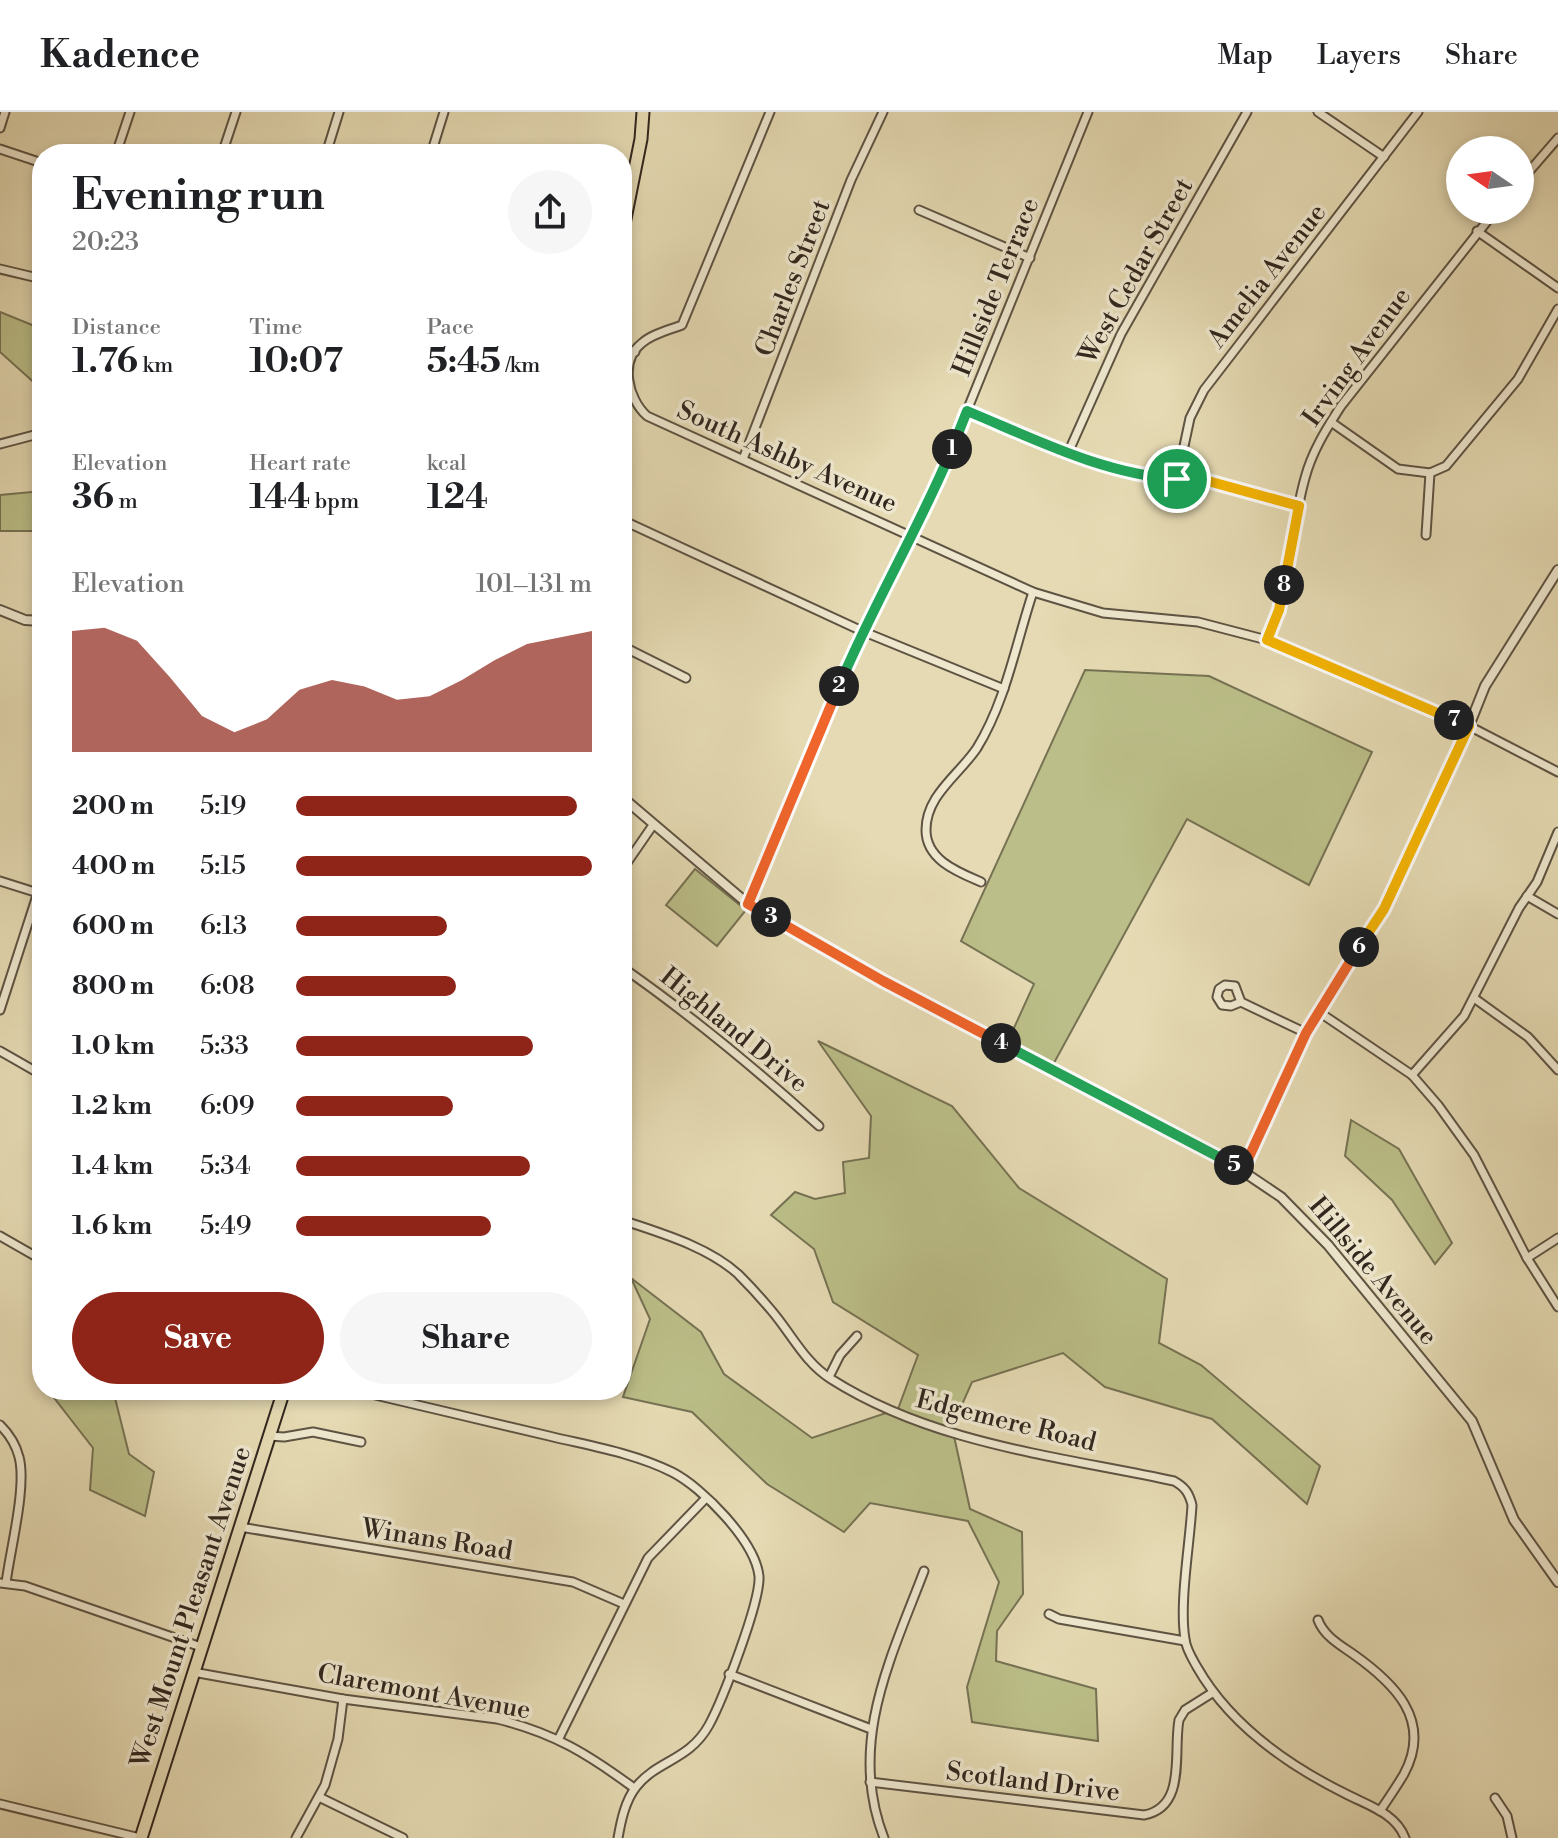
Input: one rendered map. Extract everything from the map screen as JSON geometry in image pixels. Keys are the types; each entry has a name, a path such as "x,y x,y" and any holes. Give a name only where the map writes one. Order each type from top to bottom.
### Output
{"main road":[{"path":"632,184 643,112"},
{"name":"West Mount Pleasant Avenue","path":"140,1838 281,1400"}],"street":[{"path":"0,128 5,112"},
{"path":"119,144 130,112"},
{"path":"225,144 236,112"},
{"path":"331,144 339,112"},
{"path":"434,144 444,112"},
{"path":"632,351 635,352 644,340 682,325 770,112"},
{"name":"Charles Street","path":"743,459 851,181 883,112"},
{"name":"Hillside Terrace","path":"748,904 862,631 934,492 1088,112"},
{"name":"West Cedar Street","path":"1068,453 1121,334 1247,112"},
{"path":"1318,112 1384,157"},
{"name":"Amelia Avenue","path":"1177,479 1190,418 1204,390 1418,112"},
{"path":"1534,167 1557,142"},
{"path":"0,149 32,160"},
{"path":"919,210 1030,258"},
{"name":"Irving Avenue","path":"1267,640 1279,610 1308,468 1331,422 1483,224"},
{"path":"1477,231 1558,288"},
{"path":"0,269 32,277"},
{"path":"1331,422 1398,469 1430,473 1446,466 1518,379 1558,309"},
{"name":"South Ashby Avenue","path":"632,364 635,352"},
{"name":"South Ashby Avenue","path":"632,394 634,402 647,416 1033,592 1103,613 1198,622 1267,640 1469,726 1558,772"},
{"path":"967,411 1068,453 1150,478 1208,481 1299,506"},
{"path":"0,444 32,436"},
{"path":"1426,535 1430,473"},
{"path":"632,525 862,631 1004,689"},
{"path":"1243,1170 1306,1033 1384,909 1493,670 1558,570"},
{"path":"981,882 943,863 928,841 926,829 933,802 976,748 1004,689 1033,592"},
{"path":"0,610 32,620"},
{"path":"632,651 686,678"},
{"name":"Hillside Avenue","path":"632,806 748,904 883,981 1243,1170 1281,1197 1306,1220 1472,1421 1514,1520 1558,1582"},
{"path":"632,855 653,825"},
{"path":"1412,1075 1464,1016 1537,882 1558,832"},
{"path":"0,881 32,891"},
{"path":"1527,896 1558,914"},
{"path":"0,1010 32,911"},
{"name":"Highland Drive","path":"632,974 691,1016 819,1126"},
{"path":"1474,998 1528,1037 1558,1070"},
{"path":"1241,1002 1306,1033"},
{"path":"1319,1012 1412,1075 1459,1130 1527,1258 1558,1307"},
{"path":"0,1051 32,1069"},
{"name":"Edgemere Road","path":"632,1224 703,1252 736,1272 772,1311 802,1352 829,1377 897,1415 961,1436 1182,1485 1192,1505 1185,1641 1212,1693 1239,1723 1327,1784 1380,1811 1399,1826 1405,1838"},
{"path":"0,1236 32,1254"},
{"path":"1527,1258 1558,1238"},
{"path":"829,1377 840,1355 857,1336"},
{"path":"395,1400 638,1459 676,1474 706,1498 745,1541 756,1563 759,1578 755,1605 710,1723 688,1752 650,1774 634,1788 618,1838"},
{"path":"0,1425 12,1440 20,1460 20,1489 3,1583 25,1586 201,1647"},
{"path":"269,1436 313,1432 361,1442"},
{"path":"559,1738 624,1604 656,1546 706,1498"},
{"name":"Winans Road","path":"240,1527 573,1582 624,1604"},
{"path":"884,1838 874,1812 870,1782 871,1729 879,1692 924,1571"},
{"path":"1049,1614 1059,1619 1185,1641"},
{"path":"1318,1620 1327,1635 1391,1684 1409,1713 1413,1737 1409,1762 1380,1811"},
{"name":"Claremont Avenue","path":"193,1672 343,1699 497,1719 559,1738 634,1788"},
{"path":"729,1674 871,1729"},
{"name":"Scotland Drive","path":"870,1782 1144,1815 1163,1807 1173,1793 1179,1720 1185,1710 1212,1693"},
{"path":"296,1838 325,1785 338,1739 343,1699"},
{"path":"319,1797 402,1838"},
{"path":"1495,1798 1507,1816 1512,1838"},
{"path":"0,1804 140,1838"}],"green space":[{"path":"0,312 32,325 32,381 0,352"},
{"path":"32,492 32,531 0,531 0,495"},
{"path":"1085,670 1209,676 1372,752 1309,885 1187,819 1054,1063 1008,1041 1034,984 961,941"},
{"path":"695,869 746,910 717,946 666,905"},
{"path":"818,1041 952,1106 1019,1188 1167,1279 1159,1343 1201,1365 1320,1466 1307,1504 1212,1419 1105,1387 1063,1353 972,1382 952,1427 970,1509 1022,1532 1023,1594 997,1631 996,1661 1096,1689 1098,1741 972,1722 967,1687 999,1582 968,1521 870,1503 844,1532 767,1484 692,1412 632,1399 632,1371 650,1319 632,1279 701,1332 724,1374 812,1438 898,1409 918,1355 833,1302 814,1249 771,1215 795,1192 815,1199 845,1193 843,1162 869,1158 871,1116"},
{"path":"1351,1120 1399,1149 1452,1243 1435,1264 1392,1200 1345,1156"},
{"path":"56,1400 116,1400 129,1454 154,1472 145,1516 90,1490 93,1448"}],"route":[{"path":"967,411 1109,467 1150,478 1177,479 1208,481 1299,506 1279,610 1267,640 1469,726 1384,909 1306,1033 1243,1170 883,981 748,904 862,631 934,492 967,411"}]}
